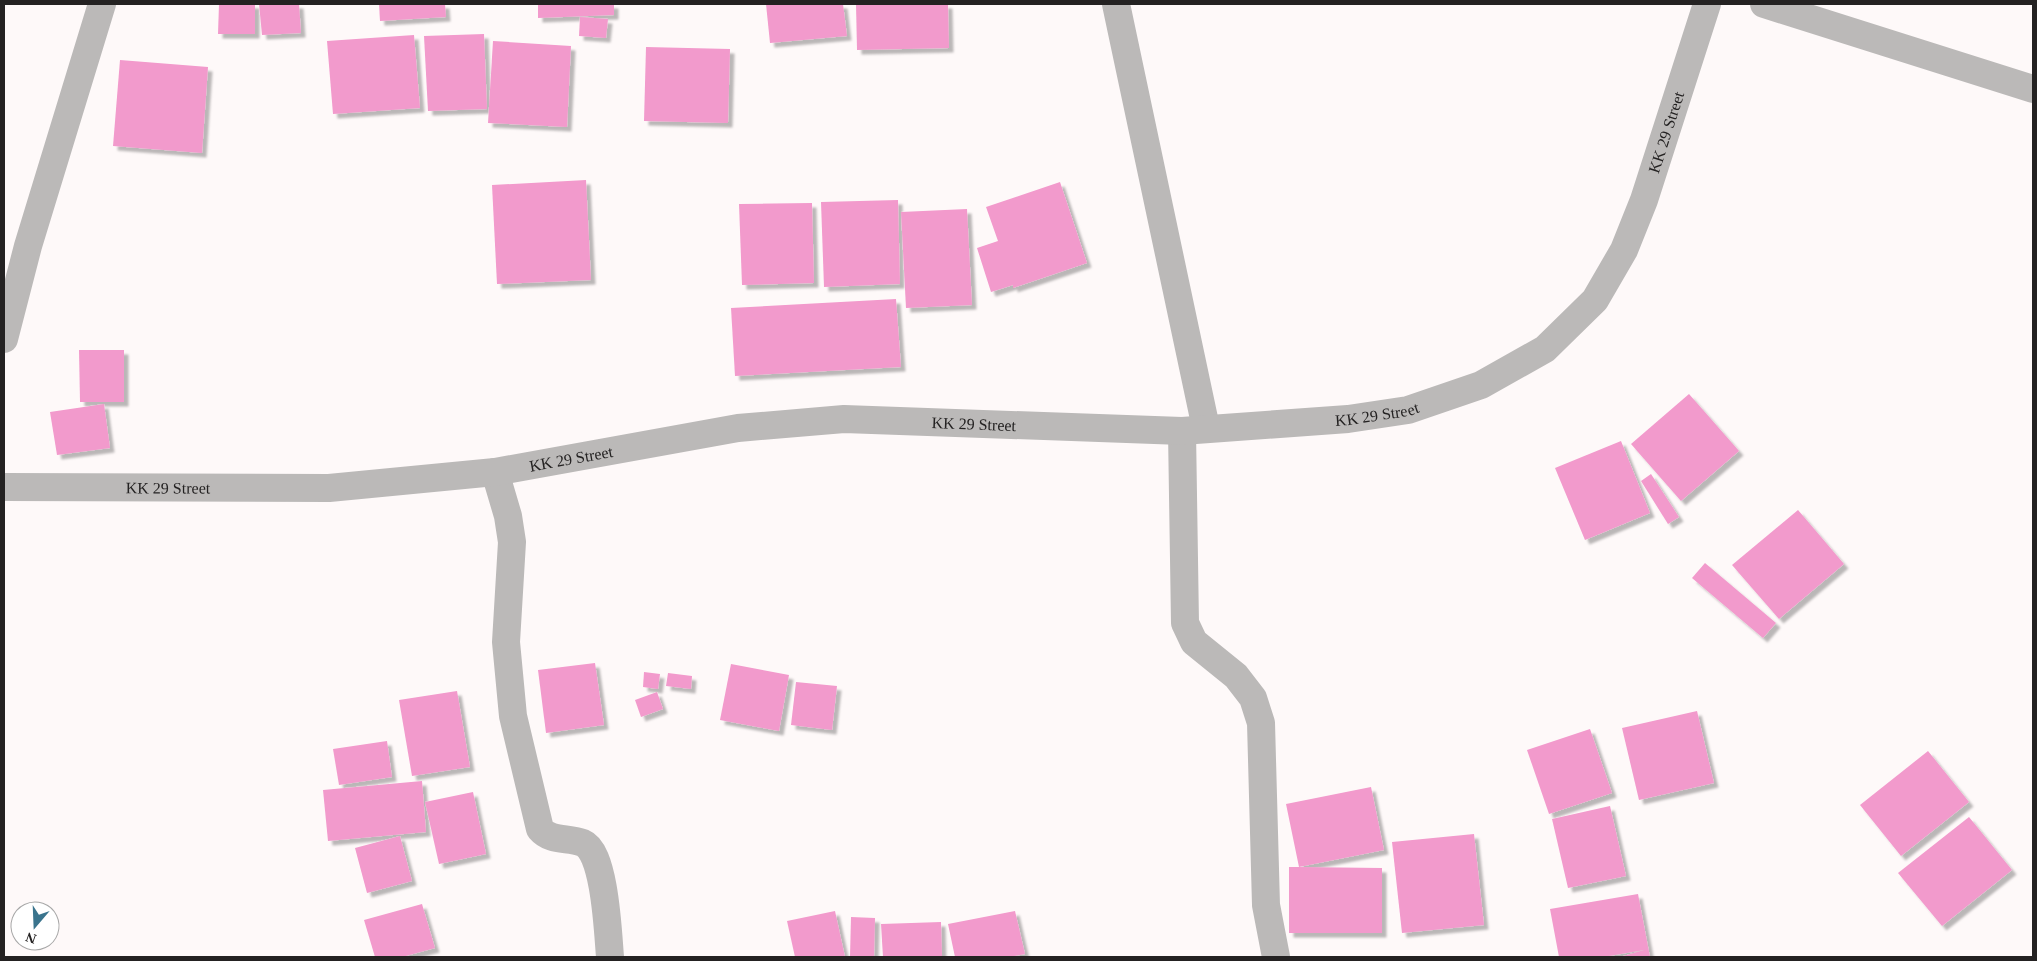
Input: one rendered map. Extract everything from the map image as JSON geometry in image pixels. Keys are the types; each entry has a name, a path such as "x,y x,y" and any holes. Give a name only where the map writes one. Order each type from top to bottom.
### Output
{"street":[{"path":"4,339 28,246 102,4"},
{"path":"1116,4 1194,430 1185,623 1194,642 1236,676 1253,698 1261,723 1266,905 1276,957"},
{"name":"KK 29 Street","path":"4,488 329,488 495,472 738,428 844,419 1194,430 1348,419 1408,410 1481,385 1546,349 1595,300 1624,250 1644,200 1707,4"},
{"path":"1764,4 2033,89"},
{"path":"495,472 508,516 512,542 506,642 512,716 540,829 545,835 582,843 590,847 595,855 602,880 610,957"}],"building":[{"path":"219,4 255,4 255,34 218,34"},
{"path":"259,4 299,4 301,33 262,35"},
{"path":"379,4 445,4 446,17 380,21"},
{"path":"538,4 614,4 614,15 538,18"},
{"path":"766,4 843,4 847,36 770,43"},
{"path":"856,4 948,4 949,48 857,50"},
{"path":"580,17 608,19 606,38 579,36"},
{"path":"484,34 487,109 428,111 424,36"},
{"path":"414,35 420,108 333,114 327,41"},
{"path":"493,41 571,46 567,127 488,123"},
{"path":"646,47 730,49 728,123 644,121"},
{"path":"120,60 208,67 202,153 113,146"},
{"path":"586,180 591,280 497,284 492,185"},
{"path":"1060,182 1087,263 1013,288 1013,285 991,292 977,248 998,241 986,207"},
{"path":"898,200 900,284 824,287 821,202"},
{"path":"812,203 814,283 742,285 739,204"},
{"path":"967,209 972,305 906,308 901,212"},
{"path":"896,299 901,367 735,376 731,308"},
{"path":"79,350 124,350 124,402 80,402"},
{"path":"1689,394 1739,451 1681,501 1631,444"},
{"path":"104,404 110,448 57,455 50,412"},
{"path":"1621,441 1650,513 1585,540 1555,468"},
{"path":"1651,474 1679,517 1668,524 1641,481"},
{"path":"1798,510 1844,564 1779,619 1732,565"},
{"path":"1705,563 1776,623 1763,638 1692,578"},
{"path":"595,663 604,725 546,733 538,670"},
{"path":"731,664 789,675 779,731 720,720"},
{"path":"644,672 660,674 658,689 643,687"},
{"path":"668,673 692,676 691,689 666,686"},
{"path":"796,682 837,686 832,730 791,725"},
{"path":"457,691 470,767 412,776 399,700"},
{"path":"657,692 663,709 641,717 635,700"},
{"path":"1697,711 1714,783 1639,800 1622,728"},
{"path":"1590,729 1612,793 1549,814 1527,750"},
{"path":"387,741 392,777 339,785 333,749"},
{"path":"1928,751 1969,802 1901,856 1860,805"},
{"path":"422,781 426,832 328,841 323,790"},
{"path":"1371,787 1384,850 1299,867 1286,804"},
{"path":"473,792 486,854 439,864 425,802"},
{"path":"1610,806 1626,876 1568,888 1552,819"},
{"path":"1969,817 2012,870 1942,926 1898,873"},
{"path":"1474,834 1484,925 1402,933 1392,842"},
{"path":"400,836 412,881 367,893 355,848"},
{"path":"1289,867 1382,868 1382,933 1289,933"},
{"path":"1638,894 1650,957 1620,957 1644,950 1603,957 1559,957 1550,909"},
{"path":"422,904 435,948 402,957 375,957 364,920"},
{"path":"835,911 845,957 795,957 787,921"},
{"path":"1015,911 1025,954 1009,957 955,957 948,924"},
{"path":"851,917 875,918 874,957 850,957"},
{"path":"941,922 942,957 883,957 881,924"}]}
